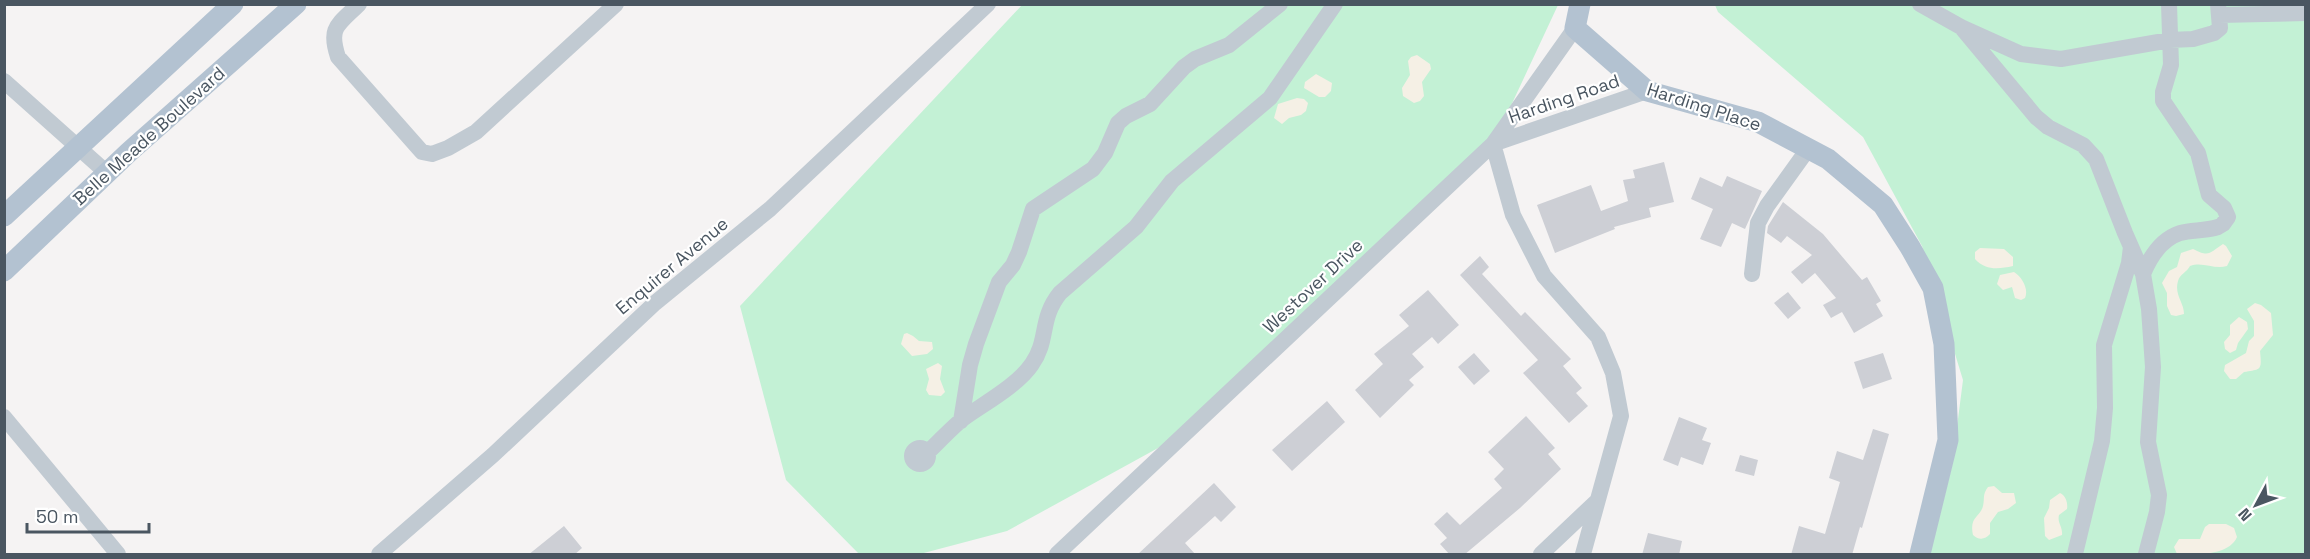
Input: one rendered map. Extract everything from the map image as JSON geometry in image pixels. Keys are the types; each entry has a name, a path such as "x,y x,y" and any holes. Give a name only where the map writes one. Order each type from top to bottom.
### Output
{"main road":[{"path":"4,216 78,145 233,4"},
{"name":"Belle Meade Boulevard","path":"4,271 107,173 296,4"},
{"path":"1575,28 1580,4"},
{"name":"Harding Place","path":"1575,28 1647,91 1758,122 1828,159 1883,205 1933,288 1944,344 1948,440 1920,555"}],"street":[{"path":"359,4 333,33 332,40 338,57 422,152 432,154 476,132 616,4"},
{"name":"Enquirer Avenue","path":"379,555 493,455 655,303 770,209 988,4"},
{"path":"961,421 970,365 976,344 999,282 1013,265 1019,252 1032,209 1093,169 1105,153 1118,123 1126,116 1150,104 1184,67 1196,59 1229,45 1280,4"},
{"path":"927,453 961,421 1023,376 1038,355 1045,320 1052,303 1060,293 1136,226 1172,181 1270,98 1335,4"},
{"path":"1920,4 1961,27 2021,54 2061,59 2170,40 2193,39 2214,33 2220,28 2218,10 2306,13"},
{"path":"2144,274 2151,257 2168,240 2179,234 2218,226 2223,224 2228,217 2224,208 2209,195 2198,153 2163,101 2163,92 2171,70 2169,4"},
{"path":"1961,27 2036,117 2048,127 2083,145 2092,154 2100,166 2131,247 2144,274 2153,367 2148,442 2159,495 2146,555"},
{"name":"Westover Drive","path":"1057,555 1493,144 1575,28"},
{"path":"4,81 107,173"},
{"name":"Harding Road","path":"1493,144 1647,91"},
{"path":"1493,144 1513,215 1544,276 1598,337 1614,373 1621,416 1583,555"},
{"path":"1752,274 1758,223 1767,206 1808,149"},
{"path":"2075,555 2102,441 2105,408 2104,345 2124,280 2131,247"},
{"path":"4,417 118,555"},
{"path":"1541,555 1597,501"}],"green space":[{"path":"1022,5 1558,5 1493,144 1189,431 1007,531 920,554 859,554 786,480 740,306"},
{"path":"1715,5 2305,5 2305,554 1930,554 1952,466 1963,380 1922,246 1863,137 1718,12"}],"sand":[{"path":"1417,55 1430,64 1431,69 1422,82 1424,96 1420,101 1414,103 1403,96 1402,88 1410,75 1408,61"},
{"path":"1316,74 1332,83 1331,91 1325,97 1319,97 1304,88 1305,82"},
{"path":"1297,98 1304,99 1308,103 1306,111 1289,118 1282,124 1274,118 1278,104"},
{"path":"2223,244 2232,256 2227,266 2199,264 2190,266 2179,279 2177,286 2184,314 2171,315 2167,306 2167,293 2162,283 2169,271 2177,267 2181,253 2193,249 2210,253"},
{"path":"1980,248 2004,249 2013,257 2013,266 1998,268 1984,266 1975,259 1975,252"},
{"path":"2014,272 2025,287 2026,295 2021,300 2015,298 2012,287 2003,290 1997,284 2000,275"},
{"path":"2255,303 2271,313 2273,335 2260,351 2259,368 2244,372 2236,379 2230,379 2224,371 2225,365 2246,353 2249,341 2254,336 2254,321 2247,309"},
{"path":"2239,317 2247,322 2248,329 2236,350 2230,353 2225,349 2224,342 2230,335 2230,325"},
{"path":"907,333 919,341 932,342 933,349 927,354 912,356 901,344 904,334"},
{"path":"938,363 942,366 940,379 945,392 941,396 929,395 926,390 929,379 926,369"},
{"path":"1994,486 2002,493 2014,493 2016,503 1998,512 1990,523 1988,536 1982,539 1977,538 1973,535 1972,524 1982,510 1986,490"},
{"path":"2060,493 2067,504 2067,509 2059,515 2062,535 2049,540 2045,536 2044,518 2050,500"},
{"path":"2209,524 2226,524 2234,528 2237,537 2227,548 2219,551 2177,554 2174,547 2179,539 2200,539 2205,527"}],"building":[{"path":"1664,162 1674,202 1649,208 1651,217 1614,227 1615,229 1555,253 1537,205 1591,185 1601,211 1628,201 1623,180 1635,178 1633,170"},
{"path":"1727,176 1762,191 1745,229 1732,223 1721,247 1700,239 1713,209 1691,199 1700,177 1722,187"},
{"path":"1783,202 1823,234 1862,280 1867,277 1881,301 1876,304 1883,316 1854,333 1842,312 1831,318 1823,305 1836,298 1815,273 1802,284 1791,272 1812,255 1787,236 1781,243 1767,233 1768,226"},
{"path":"1480,256 1489,267 1482,274 1521,316 1525,312 1571,359 1563,366 1582,388 1576,393 1588,406 1569,423 1523,373 1538,360 1460,275"},
{"path":"1428,290 1459,325 1438,344 1432,337 1412,354 1424,367 1409,380 1414,385 1380,418 1355,390 1383,364 1374,354 1409,326 1399,315"},
{"path":"1788,292 1801,308 1788,319 1774,303"},
{"path":"1474,353 1490,371 1474,385 1458,367"},
{"path":"1883,353 1892,379 1863,389 1854,362"},
{"path":"1327,401 1345,422 1292,471 1272,450"},
{"path":"1526,416 1555,448 1548,454 1561,469 1520,508 1464,555 1450,555 1440,544 1447,538 1434,524 1447,512 1460,525 1502,488 1494,479 1504,469 1488,452"},
{"path":"1679,417 1707,428 1702,440 1711,443 1703,465 1681,457 1678,466 1663,460"},
{"path":"1873,429 1889,434 1852,555 1791,555 1799,526 1825,534 1840,482 1829,478 1837,451 1863,460"},
{"path":"1740,455 1758,460 1754,476 1735,471"},
{"path":"1214,483 1236,507 1221,522 1215,516 1185,543 1196,555 1137,555"},
{"path":"564,526 582,548 574,555 528,555"},
{"path":"1648,533 1682,541 1679,555 1642,555"}]}
